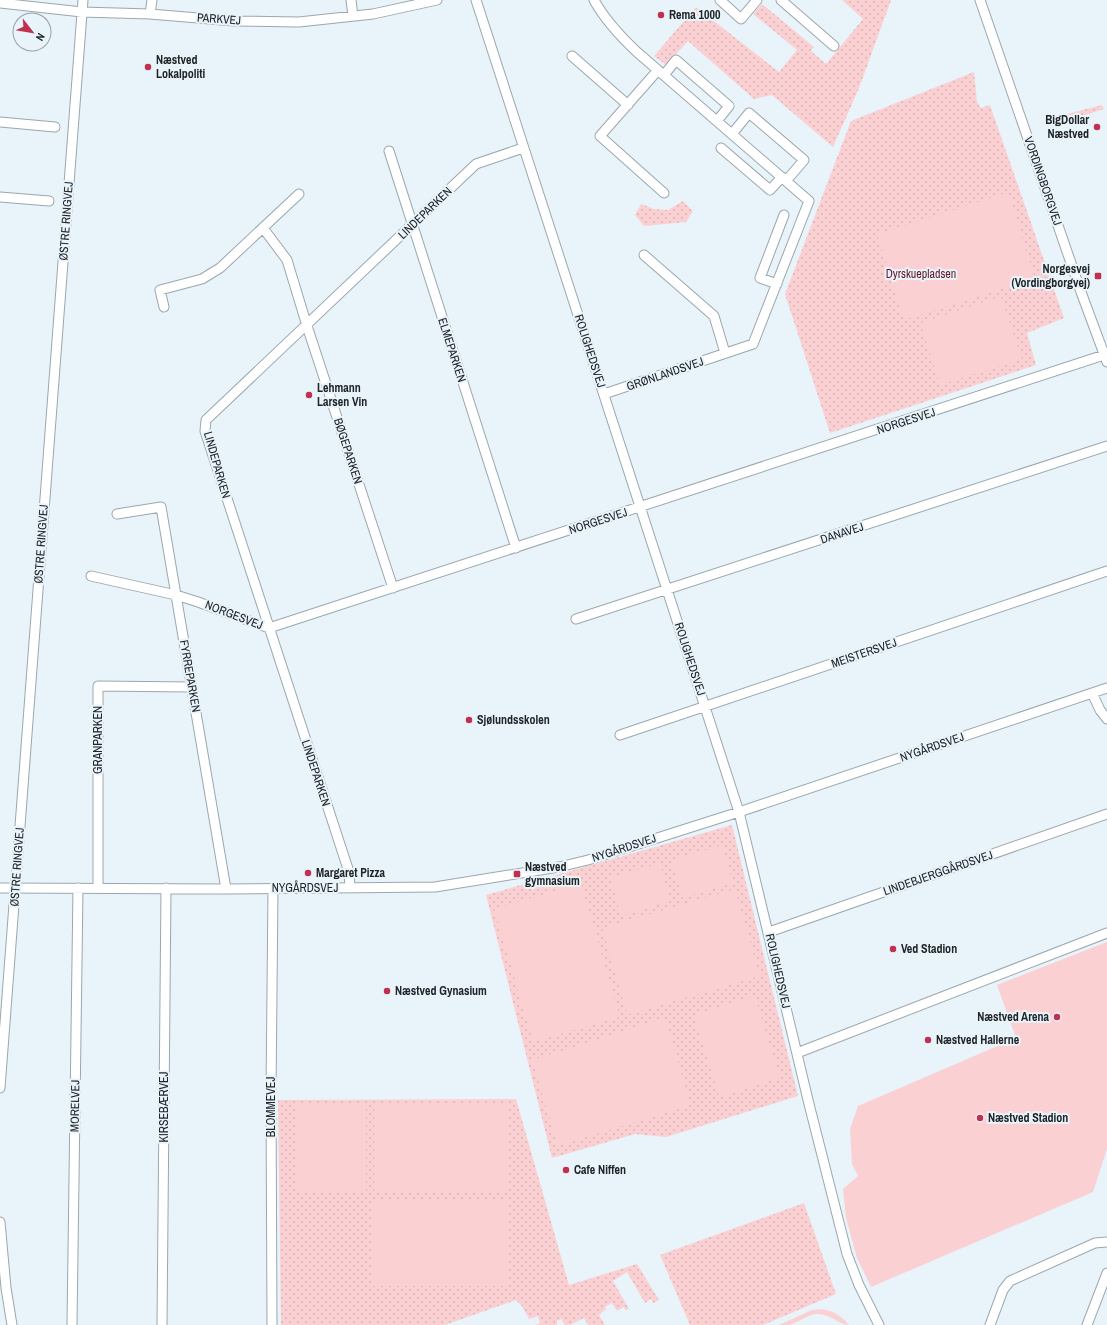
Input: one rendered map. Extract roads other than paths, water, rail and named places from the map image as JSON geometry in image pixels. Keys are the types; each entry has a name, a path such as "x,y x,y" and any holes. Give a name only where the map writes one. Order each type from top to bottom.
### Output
{"street":[{"path":"0,10 1,0"},
{"name":"ØSTRE RINGVEJ","path":"0,1088 83,0"},
{"path":"150,14 152,0"},
{"path":"351,0 353,16"},
{"name":"PARKVEJ","path":"0,3 82,12 150,14 234,21 299,22 373,14 437,0"},
{"name":"ROLIGHEDSVEJ","path":"476,0 739,812 769,932 808,1104 847,1254 858,1285 879,1325"},
{"name":"GRØNLANDSVEJ","path":"594,0 603,15 619,35 809,201 753,344 604,394"},
{"path":"720,0 741,19 757,0"},
{"path":"781,0 834,46"},
{"name":"VORDINGBORGVEJ","path":"980,0 1081,292 1106,357"},
{"path":"572,56 628,105"},
{"path":"664,193 600,136 661,72 676,60 729,106 717,121"},
{"path":"721,148 770,190 804,160 750,113 732,134"},
{"path":"0,122 55,127"},
{"name":"LINDEPARKEN","path":"350,888 349,872 205,431 206,420 307,326 476,164 523,148"},
{"name":"ELMEPARKEN","path":"389,151 516,548"},
{"path":"164,307 160,290 202,279 220,268 299,194"},
{"path":"0,197 49,201"},
{"path":"777,284 760,278 784,215"},
{"name":"BØGEPARKEN","path":"263,228 288,260 307,326 393,588"},
{"path":"644,255 714,316 725,353"},
{"name":"NORGESVEJ","path":"91,576 176,595 269,628 1106,357"},
{"name":"DANAVEJ","path":"576,619 1107,446"},
{"name":"FYRREPARKEN","path":"117,514 161,507 226,888"},
{"name":"MEISTERSVEJ","path":"620,735 1107,571"},
{"name":"GRANPARKEN","path":"98,888 98,686 192,687"},
{"name":"NYGÅRDSVEJ","path":"0,888 435,887 559,867 588,860 739,812 1107,688"},
{"path":"1092,693 1107,720"},
{"name":"LINDEBJERGGÅRDSVEJ","path":"769,932 1107,814"},
{"name":"MORELVEJ","path":"72,1325 78,888"},
{"name":"KIRSEBÆRVEJ","path":"162,1325 166,888"},
{"name":"BLOMMEVEJ","path":"272,1325 271,1089 273,888"},
{"path":"797,1053 1107,933"},
{"path":"0,1222 6,1288 12,1325"},
{"path":"990,1325 1003,1290 1010,1281 1095,1243 1107,1242"},
{"path":"1087,1325 1107,1273"}],"place":[{"name":"Rema 1000","path":"661,15"},
{"name":"Næstved Lokalpoliti","path":"148,67"},
{"name":"BigDollar Næstved","path":"1097,127"},
{"name":"Norgesvej (Vordingborgvej)","path":"1098,276"},
{"name":"Lehmann Larsen Vin","path":"309,395"},
{"name":"Sjølundsskolen","path":"469,720"},
{"name":"Margaret Pizza","path":"308,873"},
{"name":"Næstved gymnasium","path":"517,874"},
{"name":"Ved Stadion","path":"893,949"},
{"name":"Næstved Gynasium","path":"387,991"},
{"name":"Næstved Arena","path":"1057,1017"},
{"name":"Næstved Hallerne","path":"928,1040"},
{"name":"Næstved Stadion","path":"980,1118"},
{"name":"Cafe Niffen","path":"566,1170"}],"park label":[{"name":"Dyrskuepladsen","path":"921,274"}]}
